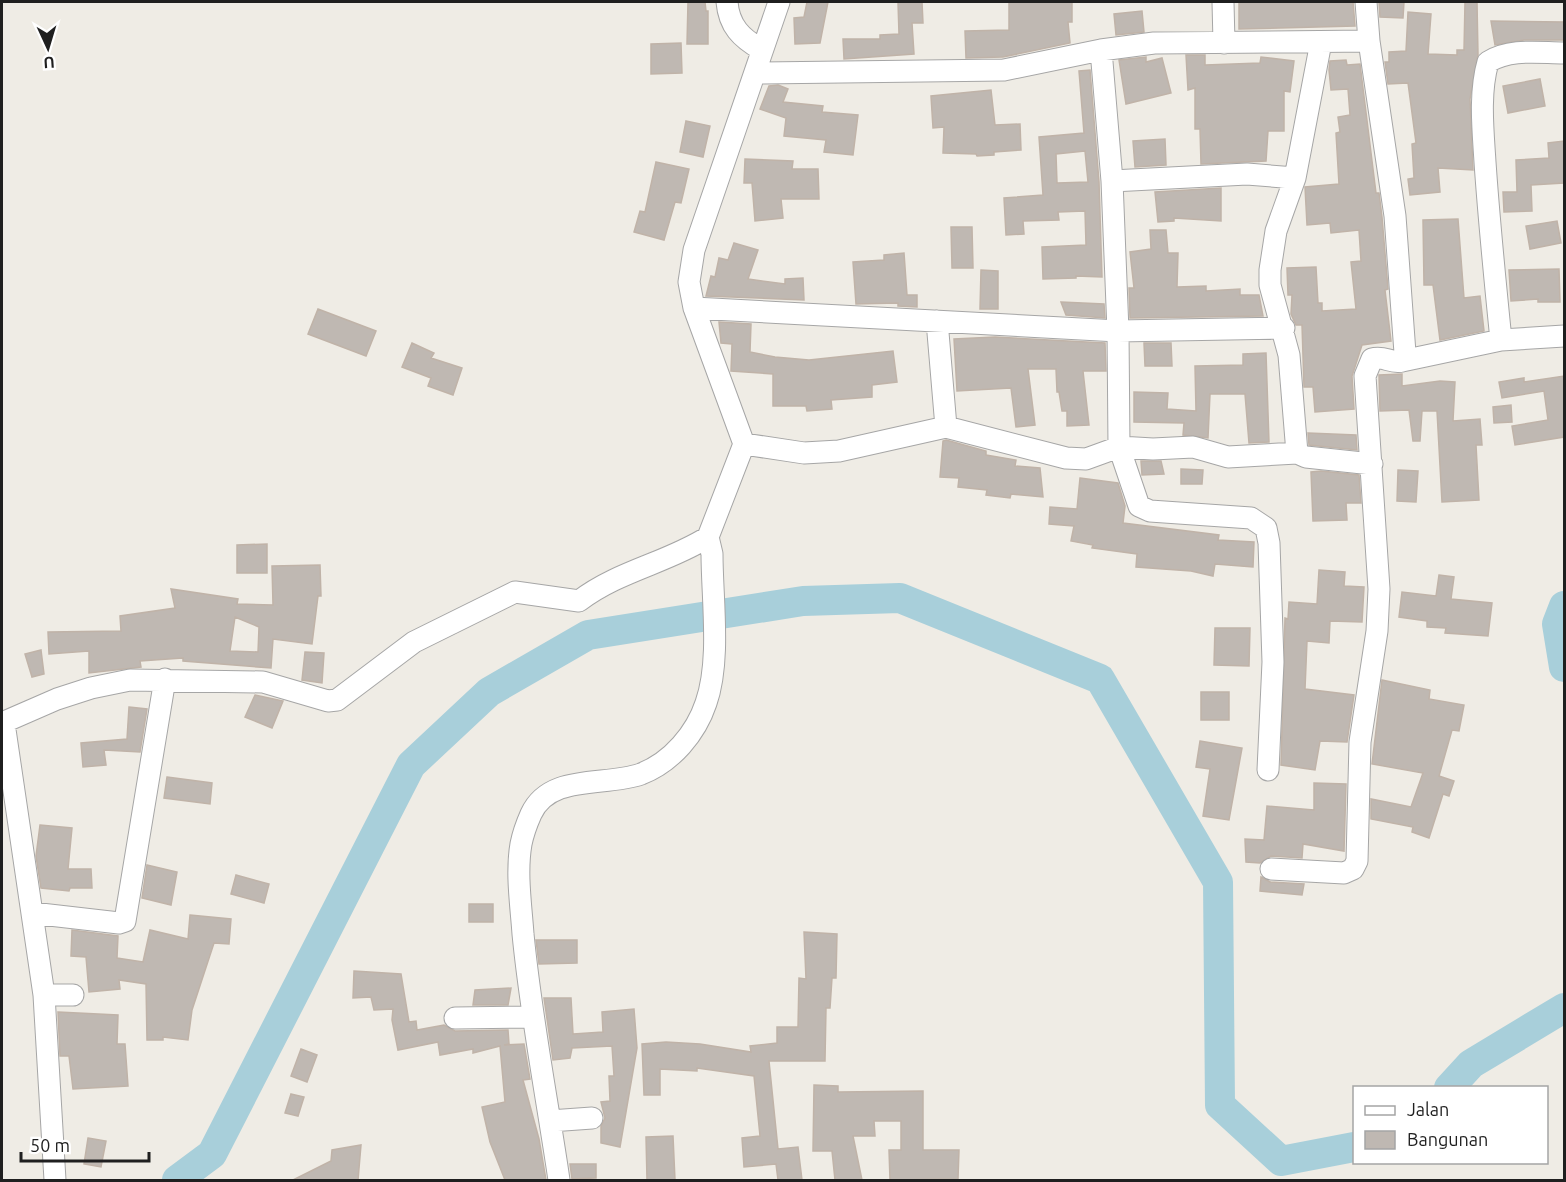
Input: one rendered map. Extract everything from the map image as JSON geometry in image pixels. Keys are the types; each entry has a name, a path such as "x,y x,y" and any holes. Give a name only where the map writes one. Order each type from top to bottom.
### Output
{"street":[{"path":"726,2 732,24 742,39 762,50"},
{"path":"559,1180 533,1017 519,888 521,843 531,814 539,801 551,792 572,784 604,782 642,774 683,744 696,726 707,701 713,662 710,545 744,444 694,308 689,282 694,250 779,2"},
{"path":"1223,2 1224,43"},
{"path":"1366,2 1369,41 1395,216 1405,350 1402,361"},
{"path":"756,73 1004,70 1101,50 1154,43 1369,41"},
{"path":"1297,453 1289,355 1284,328 1270,285 1270,270 1276,231 1295,178 1321,42"},
{"path":"1101,50 1112,181 1118,331 1119,447 1137,501 1144,509 1251,518 1266,528 1269,543 1273,662 1268,770"},
{"path":"1501,340 1486,179 1484,75 1488,62 1498,56 1510,53 1564,53"},
{"path":"1112,181 1237,175 1295,178"},
{"path":"694,308 1118,331 1284,328"},
{"path":"937,321 946,427"},
{"path":"1271,869 1344,873 1353,869 1357,861 1360,742 1377,631 1379,589 1365,376 1372,359 1379,357 1402,361 1501,340 1564,336"},
{"path":"744,444 804,453 839,451 946,427 1066,458 1086,459 1119,447 1153,449 1193,447 1228,457 1297,453 1305,457 1372,464"},
{"path":"55,1180 44,995 3,723 57,699 91,688 129,680 262,682 332,701 414,642 515,592 571,599 626,573 686,551 710,545"},
{"path":"32,913 119,923 125,921 165,679"},
{"path":"44,995 73,995"},
{"path":"455,1018 533,1017"},
{"path":"550,1121 592,1118"}],"building":[{"path":"688,2 705,2 706,11 708,11 708,44 687,44"},
{"path":"807,2 828,2 820,43 795,44 794,18 804,17"},
{"path":"898,2 922,2 923,23 912,23 914,54 844,59 843,39 880,39 880,35 899,34"},
{"path":"1009,2 1072,2 1072,22 1068,22 1070,43 1003,57 966,58 965,31 1009,30"},
{"path":"1239,2 1353,2 1355,26 1239,29"},
{"path":"1379,2 1404,2 1403,18 1380,17"},
{"path":"1465,2 1477,2 1478,55 1470,99 1473,170 1438,168 1440,192 1410,195 1408,179 1414,178 1412,144 1416,143 1408,83 1388,84 1385,62 1389,62 1389,52 1406,51 1408,12 1431,14 1428,54 1457,55 1457,50 1464,50"},
{"path":"1142,11 1144,32 1116,35 1114,14"},
{"path":"1491,21 1564,22 1564,40 1524,40 1495,45"},
{"path":"681,43 682,73 651,74 651,44"},
{"path":"1186,55 1205,55 1205,65 1260,63 1261,57 1294,61 1290,92 1284,91 1284,131 1268,131 1266,161 1201,164 1200,129 1195,129 1195,88 1188,90"},
{"path":"1146,57 1146,62 1162,58 1171,93 1126,104 1119,60"},
{"path":"1346,60 1347,65 1360,64 1376,193 1379,193 1382,217 1388,289 1385,290 1391,341 1362,345 1352,376 1354,409 1315,412 1313,387 1304,387 1302,325 1296,325 1291,314 1292,295 1288,295 1287,268 1316,267 1318,303 1322,303 1322,311 1356,309 1351,262 1361,261 1359,230 1331,233 1330,223 1307,225 1305,187 1339,184 1336,133 1340,132 1338,117 1350,115 1348,89 1331,90 1329,70 1330,61"},
{"path":"1090,70 1099,182 1102,277 1076,276 1076,278 1043,279 1042,247 1086,245 1085,211 1058,212 1059,220 1023,221 1024,234 1006,235 1004,198 1043,195 1039,137 1084,133 1079,71","holes":["1085,151 1088,182 1057,183 1056,154"]},
{"path":"1540,79 1545,106 1508,113 1503,86"},
{"path":"778,85 788,89 783,102 823,106 822,112 858,115 853,155 824,152 826,140 784,136 786,118 760,109 769,86"},
{"path":"991,90 995,125 1020,124 1021,150 977,156 976,154 943,153 944,127 933,128 931,96"},
{"path":"686,121 710,126 703,157 680,152"},
{"path":"1165,139 1166,165 1135,167 1133,141"},
{"path":"1564,141 1564,183 1531,185 1532,211 1504,212 1503,192 1517,192 1516,160 1549,158 1548,143"},
{"path":"745,159 793,161 792,169 818,169 819,199 781,199 783,218 755,221 752,183 744,183"},
{"path":"656,162 689,169 681,203 675,202 664,240 634,232 640,211 645,212"},
{"path":"1221,188 1221,221 1174,218 1174,221 1158,222 1155,192"},
{"path":"1458,219 1464,298 1480,296 1484,331 1440,340 1433,285 1424,285 1423,220"},
{"path":"1557,221 1561,243 1530,249 1526,226"},
{"path":"951,227 972,227 973,268 952,268"},
{"path":"1150,230 1166,230 1168,253 1178,253 1177,287 1206,286 1206,291 1240,289 1240,295 1259,295 1263,316 1130,318 1129,288 1134,288 1130,252 1151,249"},
{"path":"734,243 758,250 748,279 785,284 785,279 803,278 804,300 706,296 711,276 715,277 719,258 728,260"},
{"path":"904,253 907,295 917,295 917,307 898,306 898,303 856,304 853,262 884,260 884,255"},
{"path":"1559,269 1560,302 1538,302 1538,299 1511,301 1509,270"},
{"path":"981,270 998,271 998,309 980,309"},
{"path":"1061,302 1104,304 1105,318 1066,315"},
{"path":"318,309 376,331 366,356 308,334"},
{"path":"719,322 751,324 750,352 775,357 809,360 893,351 897,382 872,385 872,397 831,400 832,409 807,411 806,406 773,406 773,374 731,371 732,344 721,343"},
{"path":"995,337 1105,343 1106,371 1083,371 1089,425 1067,426 1067,411 1062,411 1059,392 1057,392 1056,369 1028,369 1035,425 1016,427 1011,388 957,391 954,339"},
{"path":"412,343 434,353 431,358 462,368 453,395 428,386 431,378 402,367"},
{"path":"1144,343 1171,343 1172,366 1145,366"},
{"path":"1266,353 1269,442 1249,443 1245,394 1210,394 1208,438 1183,435 1184,423 1134,422 1134,392 1168,393 1167,409 1196,411 1195,366 1243,365 1243,354"},
{"path":"1402,374 1402,386 1440,381 1455,382 1453,421 1480,419 1482,445 1476,445 1479,500 1442,502 1437,411 1422,411 1420,441 1413,441 1409,410 1380,411 1379,375"},
{"path":"1564,376 1564,437 1515,445 1512,426 1548,420 1544,391 1502,398 1499,382 1524,378 1524,382"},
{"path":"1511,405 1512,422 1494,423 1493,407"},
{"path":"1308,433 1356,435 1357,450 1309,445"},
{"path":"943,441 986,451 986,455 1016,460 1015,466 1040,468 1043,497 1011,494 1010,498 986,495 987,490 958,487 959,478 940,477"},
{"path":"1141,461 1161,461 1164,474 1142,475"},
{"path":"1181,469 1203,470 1202,484 1181,484"},
{"path":"1398,470 1418,471 1416,502 1397,501"},
{"path":"1311,472 1359,475 1361,503 1346,503 1347,520 1313,521"},
{"path":"1080,478 1118,483 1125,506 1123,523 1219,535 1218,540 1254,542 1253,567 1215,564 1213,576 1191,571 1136,567 1137,554 1092,548 1093,545 1071,541 1074,526 1049,524 1050,507 1077,509"},
{"path":"267,544 267,573 237,573 237,545"},
{"path":"320,565 321,596 318,596 312,644 273,639 271,668 183,661 183,658 140,661 141,667 89,673 89,651 49,654 48,632 121,631 120,616 175,608 171,589 238,599 237,604 273,605 272,566","holes":["235,617 259,627 258,652 230,651"]},
{"path":"1319,570 1345,572 1344,586 1364,587 1362,622 1330,621 1329,643 1307,641 1305,689 1354,695 1347,742 1320,741 1315,770 1281,765 1285,618 1288,619 1289,602 1317,604"},
{"path":"1439,575 1454,577 1451,599 1492,603 1488,636 1445,633 1446,628 1427,627 1427,621 1399,617 1402,592 1436,596"},
{"path":"1215,628 1250,628 1249,666 1214,665"},
{"path":"41,650 44,674 32,677 25,654"},
{"path":"305,652 324,653 322,683 302,680"},
{"path":"1382,680 1430,690 1429,699 1464,705 1459,731 1452,730 1439,776 1454,781 1449,796 1443,794 1429,838 1412,832 1413,827 1371,819 1371,799 1411,807 1423,773 1372,764"},
{"path":"1201,692 1229,692 1229,720 1201,720"},
{"path":"255,695 283,701 272,728 245,717"},
{"path":"129,707 147,709 140,752 104,750 106,765 83,767 81,743 127,739"},
{"path":"1200,741 1242,748 1229,820 1203,816 1210,769 1196,767"},
{"path":"167,777 212,783 210,804 164,798"},
{"path":"1314,783 1346,784 1344,851 1303,844 1302,858 1271,856 1260,863 1246,862 1245,839 1264,840 1267,806 1314,810"},
{"path":"40,825 72,828 68,869 91,869 92,888 70,888 69,891 41,888 36,856"},
{"path":"147,865 177,872 171,905 142,898"},
{"path":"236,875 269,884 264,903 231,894"},
{"path":"1261,877 1270,882 1304,884 1302,895 1260,891"},
{"path":"469,904 493,904 493,922 469,922"},
{"path":"190,915 231,919 229,944 214,943 192,1010 188,1040 163,1037 163,1040 147,1040 146,984 119,980 120,989 89,992 86,957 71,956 72,930 118,936 117,958 143,962 150,930 188,939"},
{"path":"804,932 837,934 836,978 832,978 830,1008 826,1008 825,1061 769,1061 778,1149 798,1147 802,1180 778,1180 776,1164 744,1167 742,1138 760,1136 754,1076 697,1068 697,1071 660,1069 660,1095 644,1095 642,1044 666,1042 700,1044 751,1052 750,1046 777,1043 777,1027 798,1027 799,978 806,979"},
{"path":"536,940 577,940 577,963 539,964"},
{"path":"354,971 401,974 409,1022 416,1021 417,1030 444,1025 455,1031 508,1030 509,1044 504,1045 524,1044 530,1079 523,1080 539,1139 546,1180 505,1180 490,1142 482,1107 505,1102 500,1046 473,1053 473,1049 440,1055 438,1042 398,1050 392,1020 393,1009 374,1010 371,997 353,998"},
{"path":"511,988 508,1005 473,1005 475,990"},
{"path":"544,998 571,998 573,1034 603,1032 602,1012 634,1009 637,1048 620,1147 601,1143 601,1126 605,1118 601,1102 610,1101 609,1076 614,1076 612,1046 572,1048 570,1058 553,1060"},
{"path":"58,1012 118,1015 117,1044 125,1044 128,1086 73,1089 69,1056 60,1056"},
{"path":"301,1049 317,1055 307,1082 291,1076"},
{"path":"814,1085 838,1086 838,1092 923,1091 923,1150 959,1150 958,1179 890,1180 889,1150 901,1150 901,1121 874,1121 875,1136 853,1136 862,1180 835,1180 832,1151 813,1151"},
{"path":"291,1094 304,1097 298,1116 285,1113"},
{"path":"673,1136 675,1180 647,1180 646,1137"},
{"path":"88,1138 106,1141 101,1167 84,1164"},
{"path":"361,1145 358,1180 293,1180 331,1161 332,1150"},
{"path":"570,1164 596,1164 596,1178 572,1179"}],"waterway":[{"path":"177,1180 212,1154 411,765 489,692 588,635 803,601 900,598 1100,679 1218,882 1220,1105 1281,1161 1353,1147"},
{"path":"1564,606 1557,624 1564,667"},
{"path":"1451,1086 1471,1064 1564,1008"}]}
